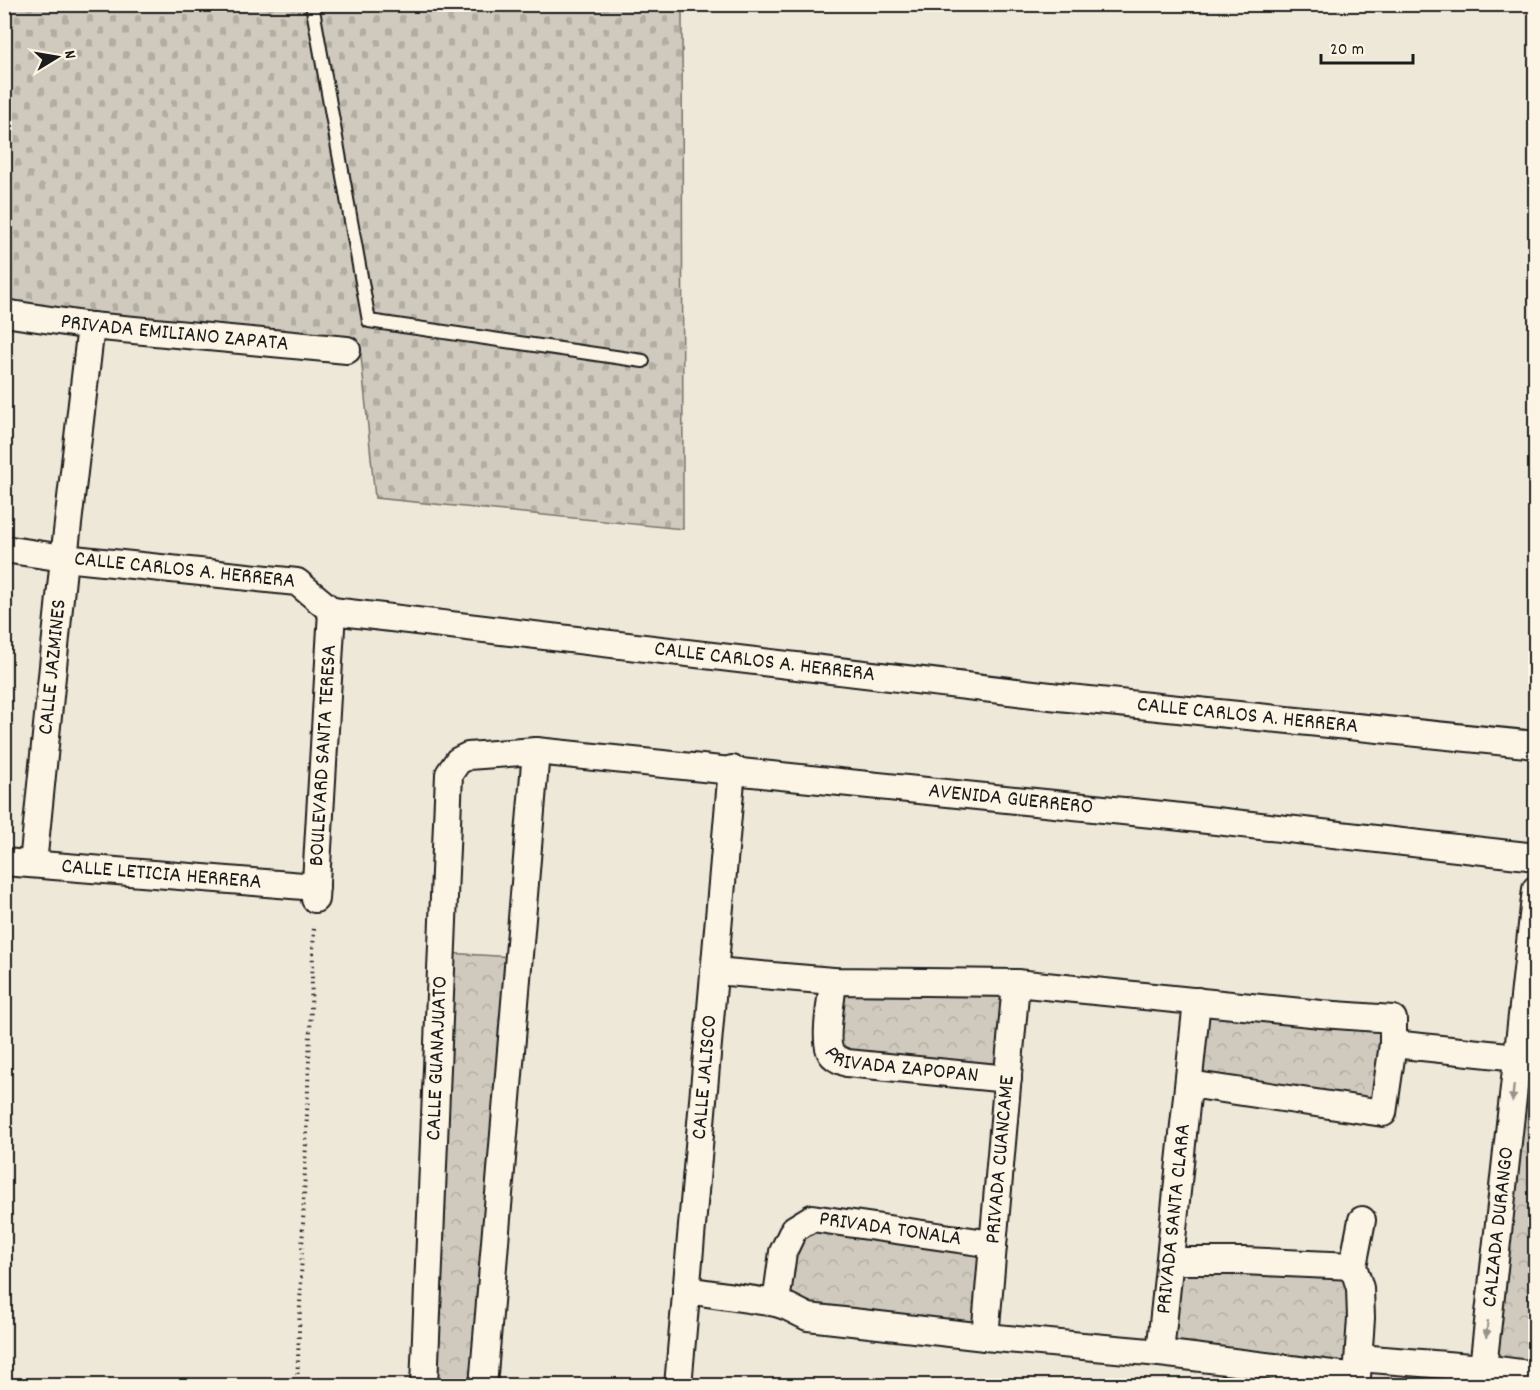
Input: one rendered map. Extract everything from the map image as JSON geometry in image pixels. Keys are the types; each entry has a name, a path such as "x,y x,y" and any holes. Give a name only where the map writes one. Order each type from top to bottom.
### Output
{"street":[{"name":"PRIVADA EMILIANO ZAPATA","path":"4,313 91,326 347,350"},
{"name":"CALLE JAZMINES","path":"33,864 64,558 91,326"},
{"name":"CALLE CARLOS A. HERRERA","path":"4,549 64,558 297,582 332,610 1059,697 1536,746"},
{"name":"BOULEVARD SANTA TERESA","path":"315,893 332,610"},
{"name":"AVENIDA GUERRERO","path":"484,754 536,751 732,769 1160,814 1536,857"},
{"path":"483,1386 536,751"},
{"name":"CALLE GUANAJUATO","path":"424,1386 448,774 458,761 468,756 484,754"},
{"name":"CALLE JALISCO","path":"678,1386 732,769"},
{"name":"CALLE LETICIA HERRERA","path":"4,862 315,893"},
{"name":"CALZADA DURANGO","path":"1482,1377 1526,1057 1536,889"},
{"path":"714,971 833,981 1016,983 1321,1014 1394,1019 1393,1044 1383,1113 1189,1084"},
{"name":"PRIVADA ZAPOPAN","path":"833,981 828,1044 831,1054 839,1060 847,1063 1008,1079"},
{"name":"PRIVADA CUANCAME","path":"985,1337 1016,983"},
{"name":"PRIVADA SANTA CLARA","path":"1160,1353 1197,1001"},
{"path":"1393,1044 1526,1057"},
{"name":"PRIVADA TONALÁ","path":"776,1304 783,1252 794,1229 812,1218 993,1244"},
{"path":"686,1290 776,1304 808,1317 985,1337 1160,1353 1357,1377 1360,1288 1353,1266 1362,1220"},
{"path":"1170,1261 1243,1261 1353,1266"},
{"path":"1359,1358 1482,1377 1536,1375"}],"lane":[{"path":"312,4 369,321 643,361"}],"path":[{"path":"297,1386 315,893"}],"green space":[{"path":"4,5 682,5 683,529 375,498 360,346 5,313"},
{"path":"1535,947 1536,1360 1533,1385 1487,1386"},
{"path":"446,953 514,957 478,1385 429,1386"},
{"path":"841,988 1009,988 1003,1072 837,1053"},
{"path":"1201,1008 1389,1022 1380,1107 1196,1081"},
{"path":"812,1225 987,1247 979,1329 809,1311 782,1300 798,1233"},
{"path":"1172,1263 1351,1268 1353,1371 1165,1348"}]}
